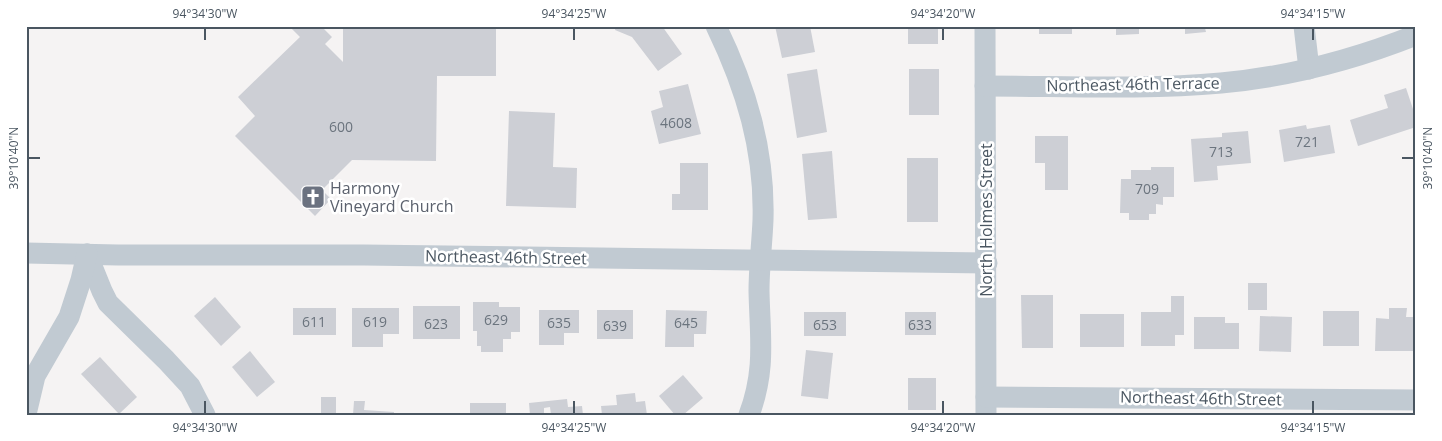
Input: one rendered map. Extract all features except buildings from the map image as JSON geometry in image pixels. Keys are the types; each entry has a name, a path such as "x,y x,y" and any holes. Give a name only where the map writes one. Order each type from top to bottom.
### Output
{"street":[{"path":"716,26 733,61 746,99 756,138 762,178 763,219 760,260 762,346 760,376 756,396 749,415"},
{"name":"North Holmes Street","path":"985,26 986,406"},
{"path":"1304,26 1309,69"},
{"name":"Northeast 46th Terrace","path":"985,86 1174,86 1222,83 1309,69 1379,50 1416,35"},
{"name":"Northeast 46th Street","path":"26,253 364,255 987,263"},
{"path":"87,254 108,303 190,386 205,415"},
{"path":"26,414 35,376 69,317 87,254"},
{"path":"73,305 108,303"},
{"name":"Northeast 46th Street","path":"986,406 1416,400"}],"place":[{"name":"Harmony Vineyard Church","path":"313,197"}]}
